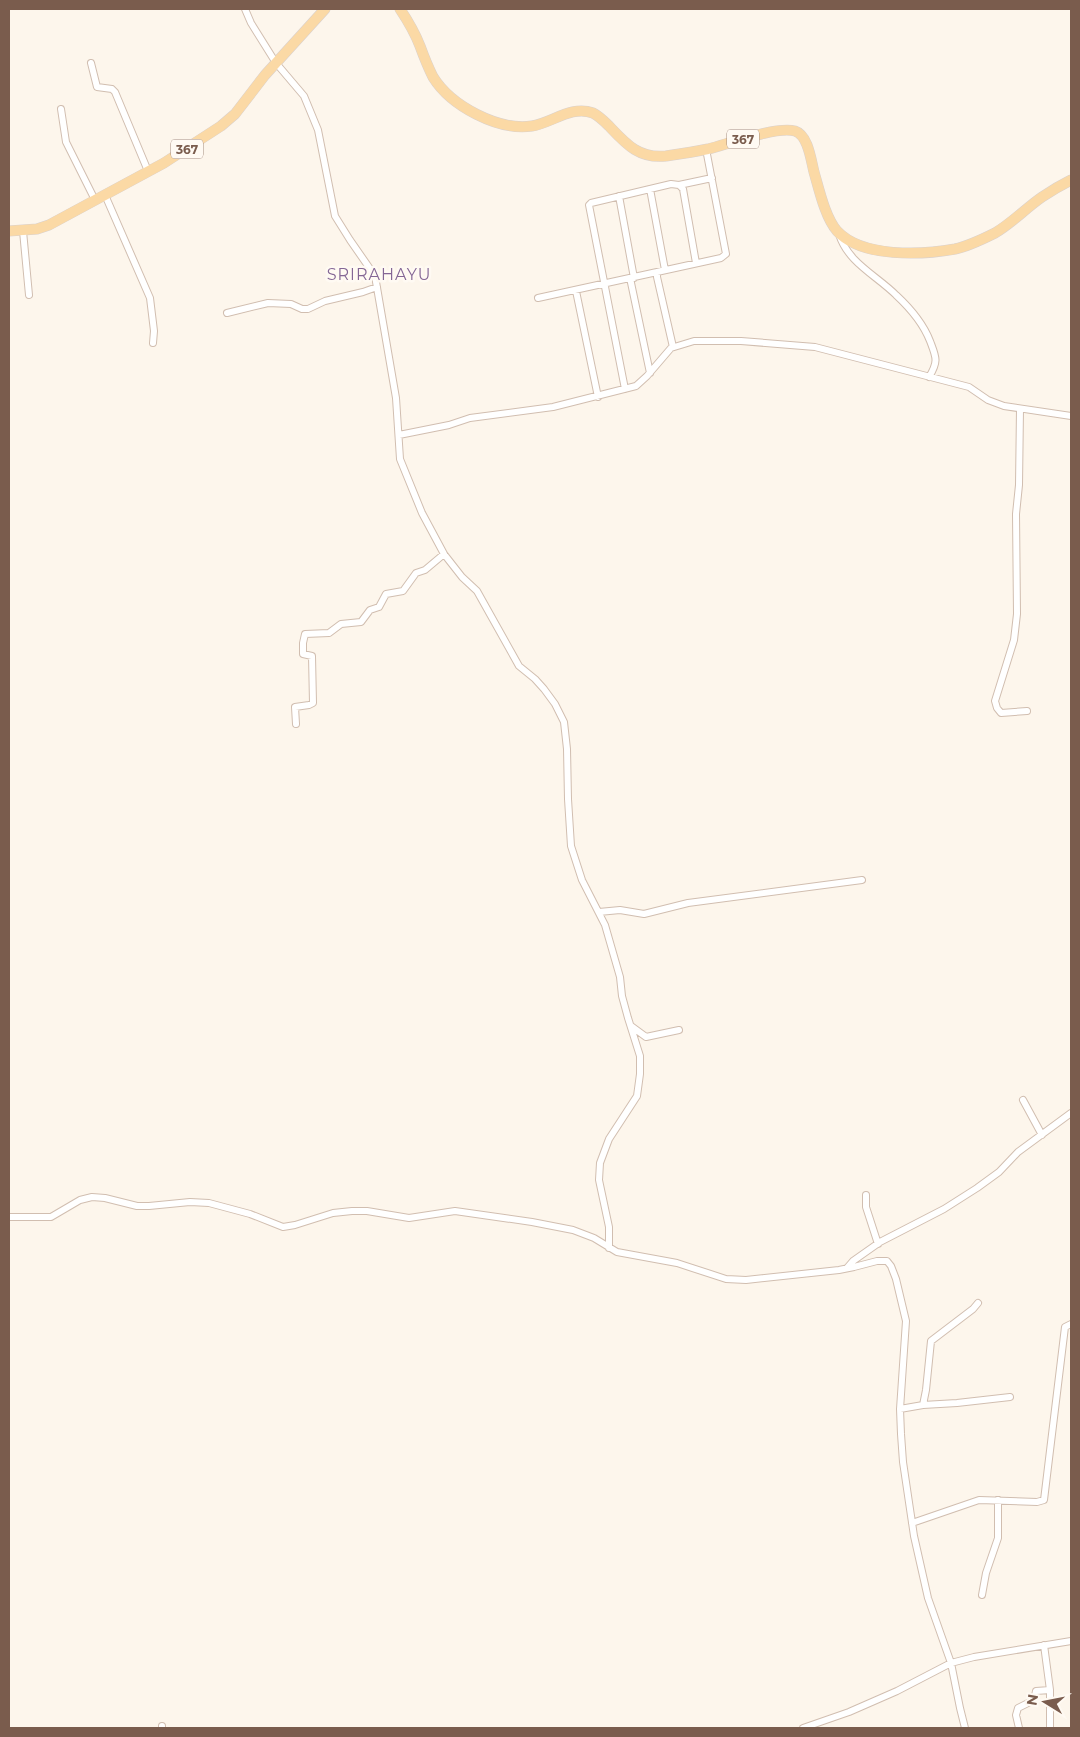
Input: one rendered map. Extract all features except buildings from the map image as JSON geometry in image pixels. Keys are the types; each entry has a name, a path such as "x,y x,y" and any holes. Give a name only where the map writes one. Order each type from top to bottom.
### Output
{"main road":[{"name":"367","path":"9,231 37,229 49,224 148,172 229,120 276,63 325,9"},
{"name":"367","path":"400,9 410,23 428,67 442,89 466,108 489,120 502,124 530,126 572,112 586,112 598,116 625,144 640,154 658,157 706,149 776,132 797,132 805,141 822,198 837,231"},
{"path":"837,231 850,240 865,246 894,252 912,253 957,248 998,231 1042,196 1071,180"}],"street":[{"path":"245,9 276,63 304,96 311,110 318,130 335,216 375,276 396,398 398,447 403,469 422,513 444,554 462,577 477,591 519,666 544,689 555,704 564,722 571,846 582,880 605,925 620,977 622,996 640,1056 639,1091 610,1139 602,1157 599,1170 609,1227 609,1248"},
{"path":"91,63 97,87 109,88 115,92 148,172"},
{"path":"61,109 66,142 95,200"},
{"path":"538,298 721,258 726,254 706,149"},
{"path":"625,390 588,207 591,203 619,196 671,184 679,185 712,178"},
{"path":"679,185 683,189 696,263"},
{"path":"650,189 666,270"},
{"path":"105,195 150,298 154,331 153,343"},
{"path":"619,196 650,373"},
{"path":"24,230 28,295"},
{"path":"837,231 848,253 873,277 895,294 925,330 936,359 935,367 929,377"},
{"path":"657,272 673,347"},
{"path":"227,313 268,303 291,304 302,309 308,309 325,301 378,287"},
{"path":"576,291 598,397"},
{"path":"399,435 449,425 470,418 553,407 625,390 636,386 650,373 670,348 694,341 742,341 815,347 969,387 988,400 1020,409 1071,416"},
{"path":"1020,409 1014,640 995,700 996,708 1001,713 1027,711"},
{"path":"296,724 295,708 313,703 313,658 303,654 305,634 329,632 341,624 361,622 370,610 380,607 386,594 404,591 416,573 425,570 444,554"},
{"path":"599,912 620,910 644,914 695,902 862,880"},
{"path":"630,1025 646,1037 679,1030"},
{"path":"1023,1100 1042,1135"},
{"path":"847,1268 853,1261 878,1244 977,1188 999,1172 1018,1152 1071,1113"},
{"path":"866,1195 866,1208 878,1244"},
{"path":"9,1217 51,1216 80,1200 92,1197 137,1206 190,1202 209,1203 242,1212 283,1227 333,1213 352,1211 409,1218 455,1211 573,1230 630,1256 660,1259 726,1279 746,1280 847,1268 877,1261 887,1261 896,1279 906,1321 900,1410 903,1462 912,1523 928,1598 951,1663 965,1728"},
{"path":"923,1405 931,1341 973,1309 978,1303"},
{"path":"912,1523 979,1500 1036,1502 1044,1500 1065,1327 1071,1324"},
{"path":"900,1410 923,1405 1010,1397"},
{"path":"982,1595 986,1573 998,1538 998,1500"},
{"path":"803,1728 850,1712 897,1691 951,1663 974,1657 1071,1641"},
{"path":"1044,1646 1050,1690 1050,1728"},
{"path":"1019,1728 1016,1715 1018,1708 1034,1700 1036,1691 1050,1690"}],"district":[{"name":"SRIRAHAYU","path":"379,274"}]}
